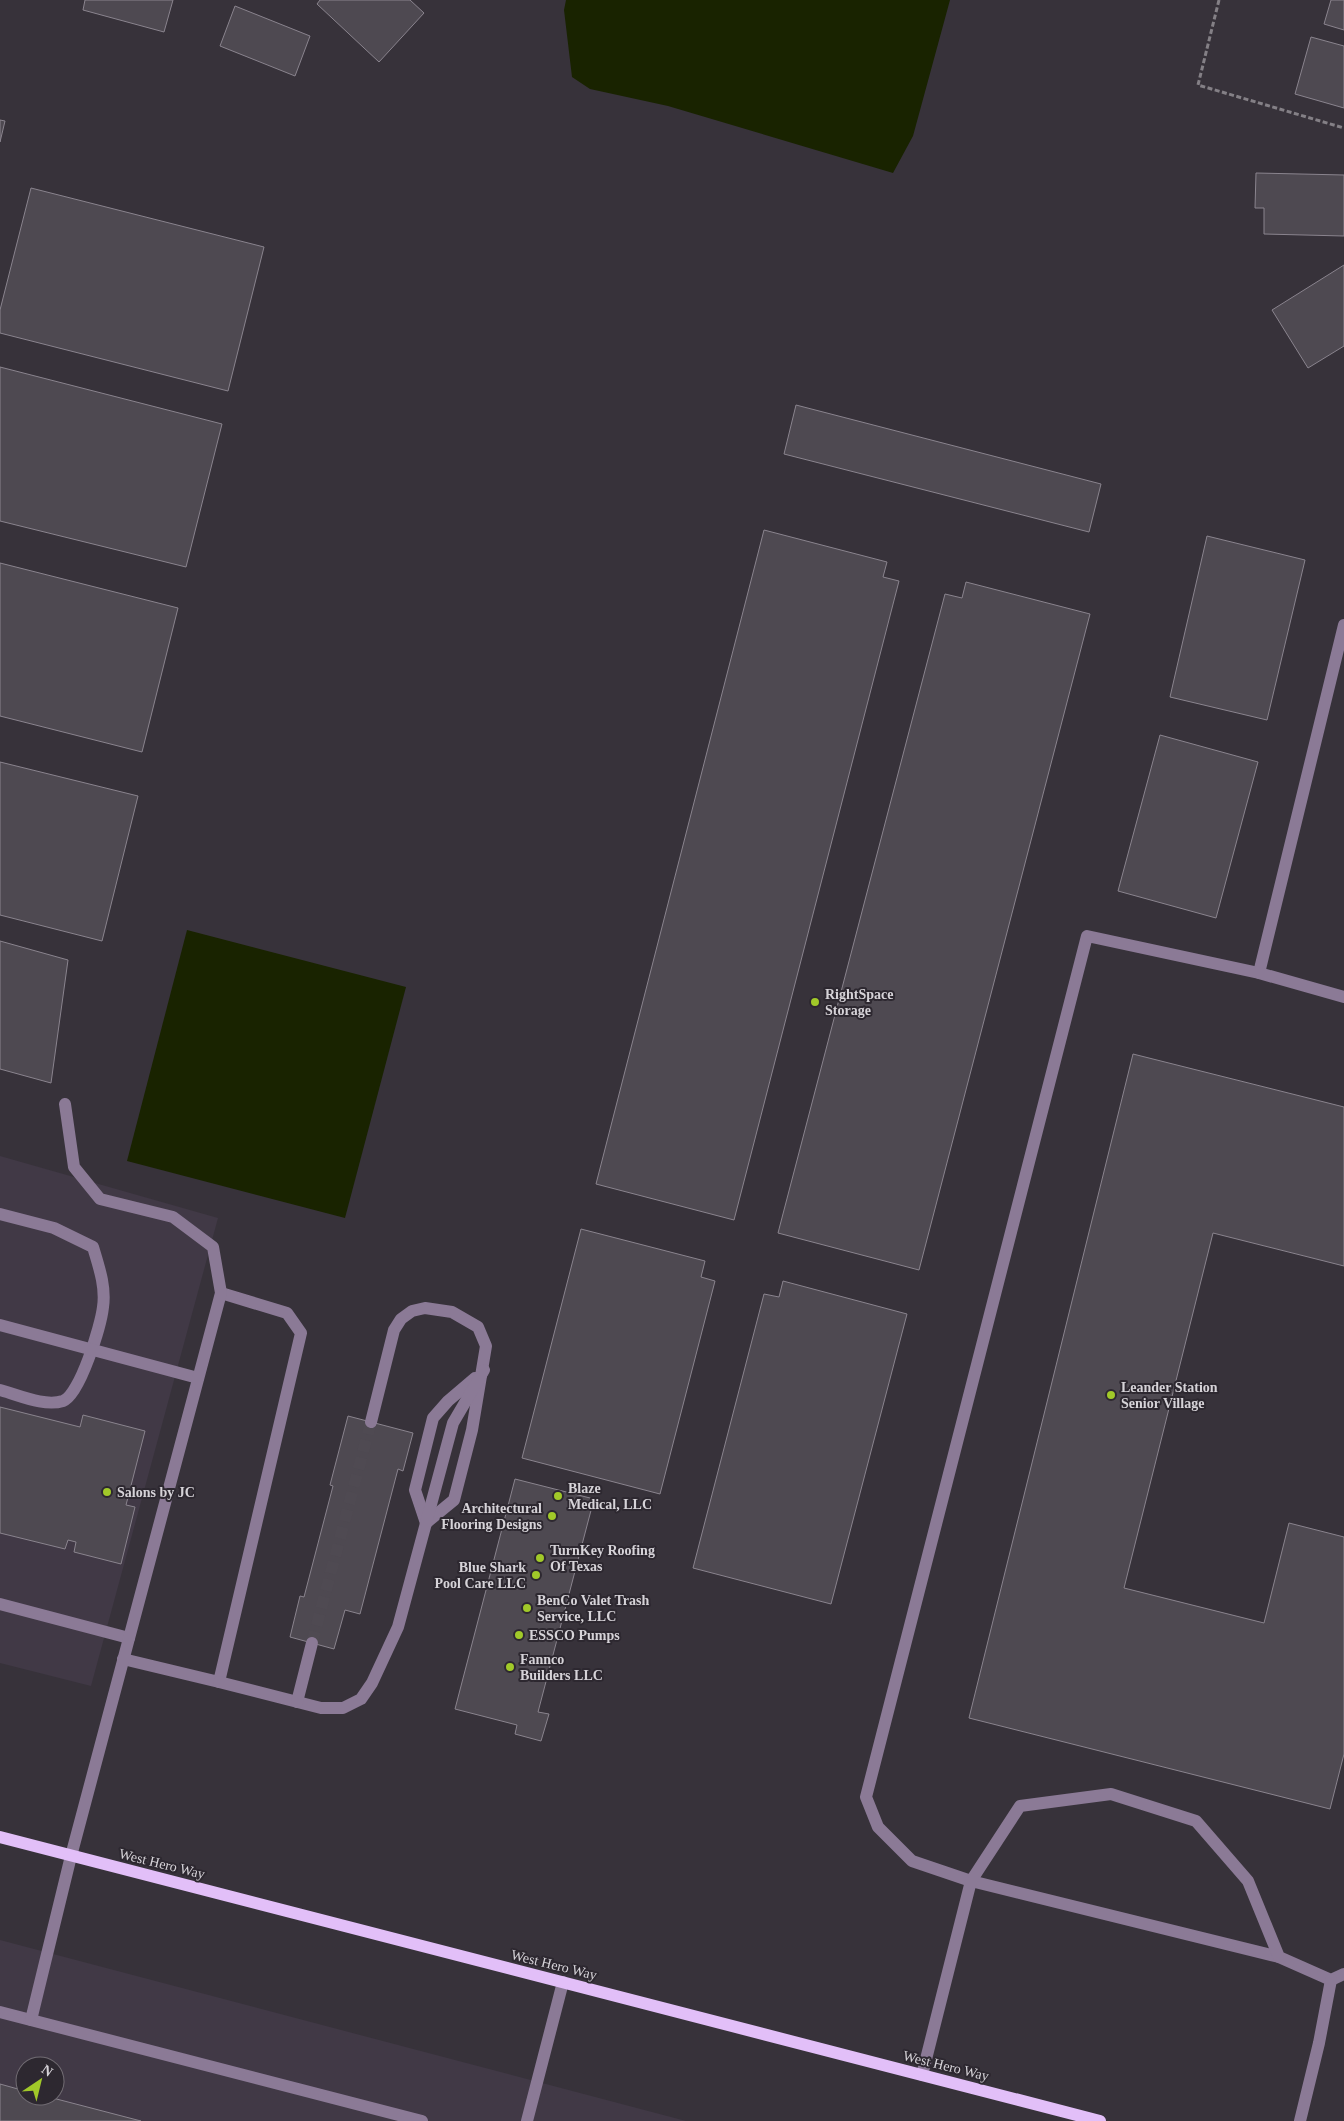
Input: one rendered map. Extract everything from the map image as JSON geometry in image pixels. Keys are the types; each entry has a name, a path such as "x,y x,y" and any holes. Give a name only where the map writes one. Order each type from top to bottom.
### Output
{"main road":[{"name":"West Hero Way","path":"0,1837 1100,2121"}],"lane":[{"path":"1259,973 1344,625"},
{"path":"1344,997 1259,973 1087,936 866,1797 878,1827 912,1861 970,1881 1279,1957 1331,1980 1344,1974"},
{"path":"30,2020 71,1856 221,1293 214,1247 173,1217 100,1199 74,1167 65,1104"},
{"path":"0,1214 54,1228 93,1248 102,1276 103,1307 92,1349 75,1390 66,1400 50,1403 0,1390"},
{"path":"220,1682 301,1333 287,1313 221,1293"},
{"path":"371,1422 394,1330 401,1319 412,1310 425,1308 452,1312 478,1327 486,1346 484,1370 472,1430 454,1500 426,1523"},
{"path":"0,1325 198,1378"},
{"path":"124,1659 321,1708 344,1708 361,1699 372,1682 398,1627 452,1422 484,1370"},
{"path":"426,1523 415,1490 433,1418 448,1401 484,1370"},
{"path":"0,1604 129,1638"},
{"path":"297,1702 312,1643"},
{"path":"922,2075 970,1881 1020,1806 1111,1794 1196,1822 1248,1881 1279,1957"},
{"path":"1300,2121 1319,2042 1331,1980"},
{"path":"527,2121 563,1982"},
{"path":"0,2012 422,2121"}],"path":[{"path":"1218,0 1198,85 1344,128"}],"shaded area":[{"path":"566,0 950,0 913,136 893,173 668,106 590,89 572,77 564,10"},
{"path":"187,930 406,987 345,1218 127,1161"},
{"path":"0,1156 218,1218 91,1686 0,1663"},
{"path":"0,1940 686,2121 0,2121"}],"building":[{"path":"85,0 173,0 164,32 83,10"},
{"path":"320,0 410,0 424,13 379,62 317,4"},
{"path":"1331,0 1344,0 1344,30 1324,24"},
{"path":"235,6 310,36 295,76 220,46"},
{"path":"1311,37 1344,46 1344,108 1295,94"},
{"path":"0,120 5,121 0,142"},
{"path":"1256,173 1344,175 1344,236 1264,234 1264,208 1255,208"},
{"path":"31,188 264,247 228,391 0,333 0,310"},
{"path":"1344,265 1344,346 1308,368 1272,310"},
{"path":"0,367 222,424 186,567 0,521"},
{"path":"796,405 1101,484 1089,532 784,454"},
{"path":"764,530 887,562 883,577 899,581 734,1220 596,1184"},
{"path":"1207,536 1305,560 1267,720 1170,697"},
{"path":"0,563 178,608 142,752 0,716"},
{"path":"966,582 1090,614 919,1270 778,1233 945,594 962,598"},
{"path":"1160,735 1258,762 1216,918 1118,891"},
{"path":"0,762 138,796 102,941 0,915"},
{"path":"0,941 68,960 51,1083 0,1069"},
{"name":"Leander Station Senior Village","path":"1133,1054 1344,1107 1344,1266 1213,1233 1124,1588 1264,1623 1289,1523 1344,1537 1344,1754 1330,1809 969,1718"},
{"path":"581,1229 705,1261 701,1277 715,1281 660,1494 522,1458"},
{"path":"783,1281 907,1314 831,1604 693,1568 764,1294 779,1297"},
{"path":"0,1407 80,1427 83,1415 145,1431 126,1505 135,1507 121,1564 74,1552 76,1542 68,1540 65,1549 0,1533"},
{"path":"348,1416 413,1433 403,1471 398,1469 360,1614 345,1610 334,1649 290,1637 300,1596 304,1597 333,1486 330,1485"},
{"path":"515,1479 594,1499 538,1712 549,1714 541,1741 515,1734 517,1725 455,1709"},
{"path":"0,2084 15,2088 15,2106 65,2106 65,2101 141,2121 0,2121"}],"tunnel":[{"path":"312,1643 371,1422"}],"place":[{"name":"RightSpace Storage","path":"815,1002"},
{"name":"Leander Station Senior Village","path":"1111,1395"},
{"name":"Salons by JC","path":"107,1492"},
{"name":"Blaze Medical, LLC","path":"558,1496"},
{"name":"Architectural Flooring Designs","path":"552,1516"},
{"name":"TurnKey Roofing Of Texas","path":"540,1558"},
{"name":"Blue Shark Pool Care LLC","path":"536,1575"},
{"name":"BenCo Valet Trash Service, LLC","path":"527,1608"},
{"name":"ESSCO Pumps","path":"519,1635"},
{"name":"Fannco Builders LLC","path":"510,1667"}]}
